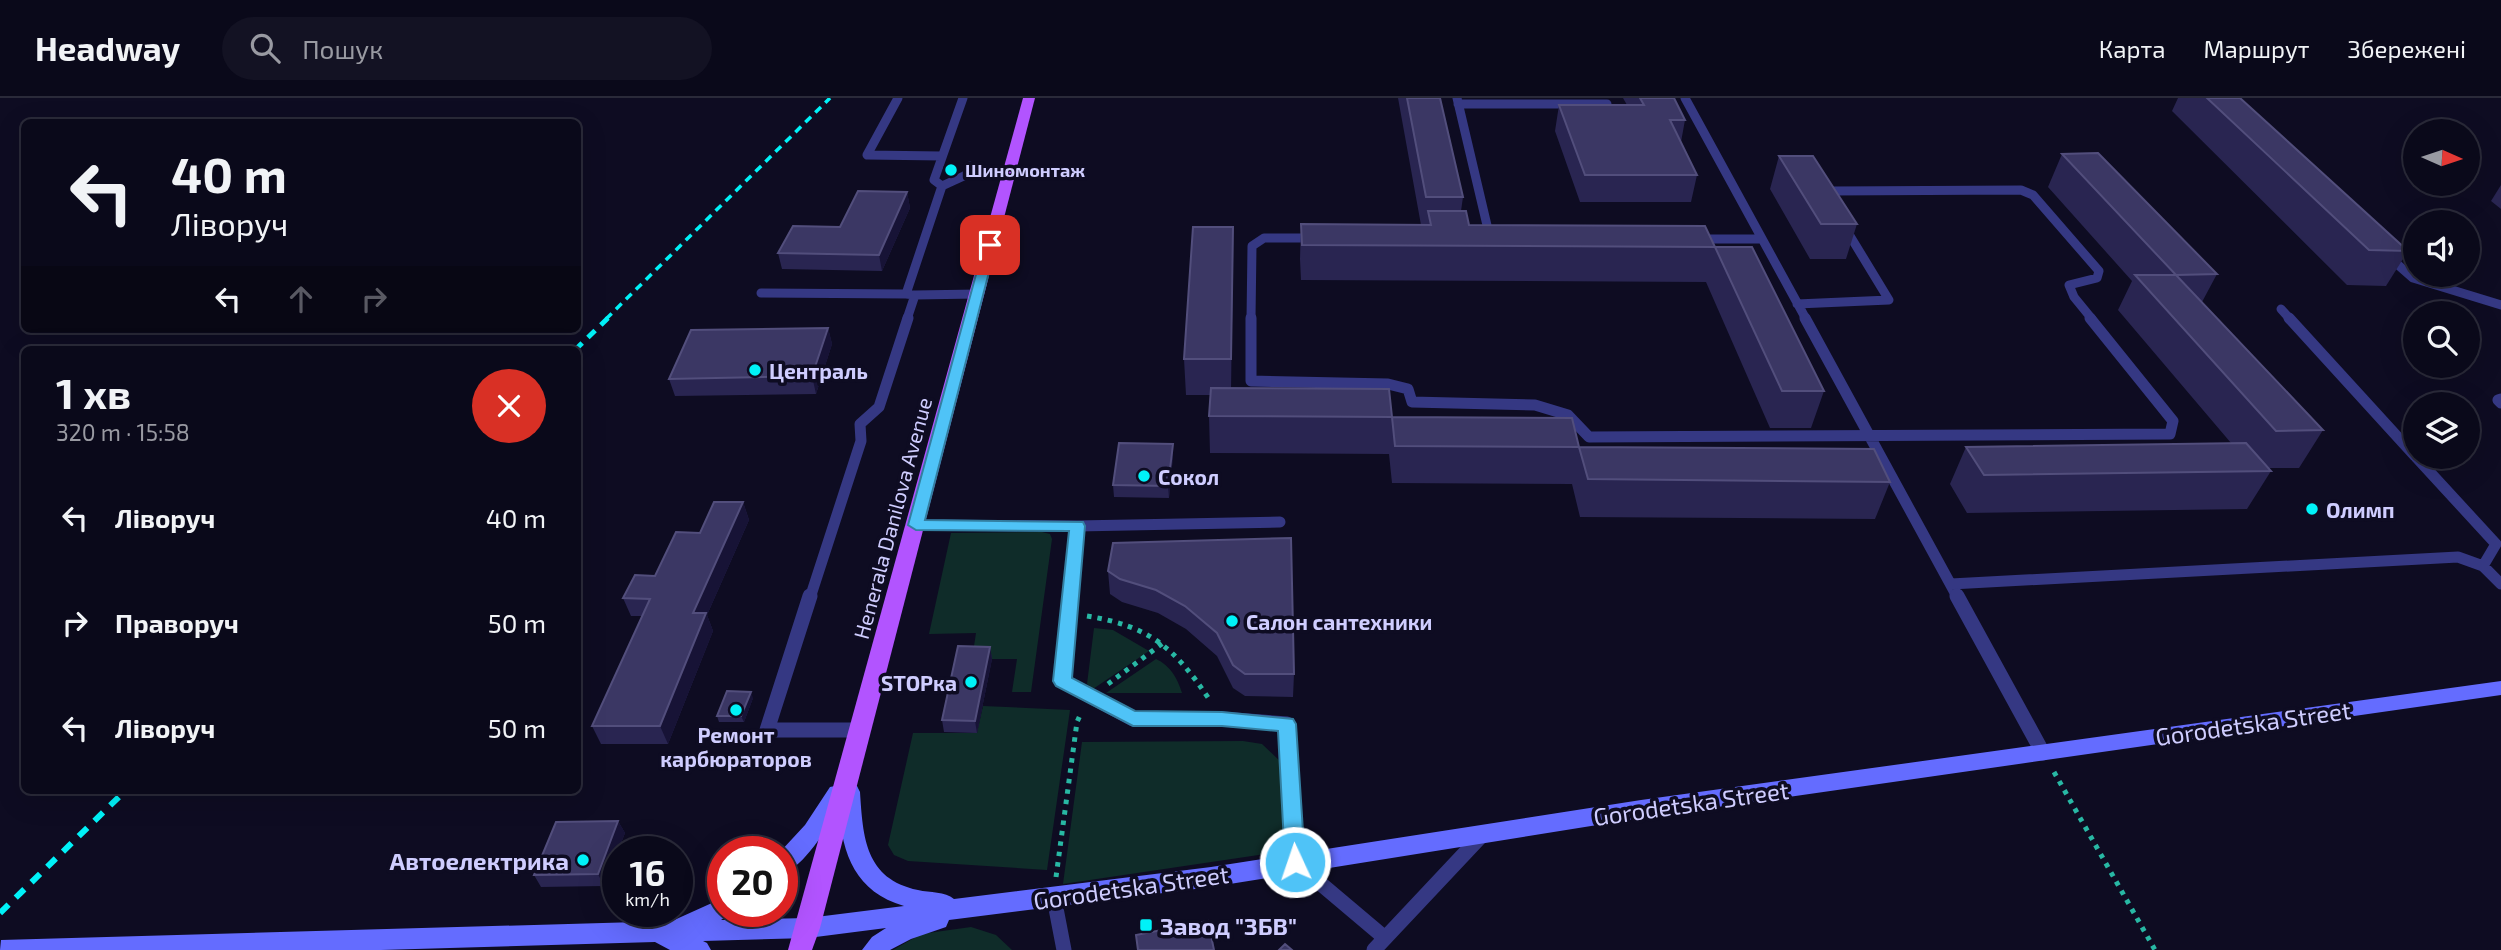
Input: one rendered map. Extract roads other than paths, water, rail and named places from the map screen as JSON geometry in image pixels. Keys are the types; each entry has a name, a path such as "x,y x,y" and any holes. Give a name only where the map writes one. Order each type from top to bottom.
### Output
{"main road":[{"name":"Henerala Danilova Avenue","path":"806,943 1029,98"}],"street":[{"name":"Gorodetska Street","path":"1,950 645,933 806,943 978,907 1212,877 1641,809 2501,688"},
{"path":"798,847 813,831 848,778"},
{"path":"848,778 850,827 864,870 889,893 929,903 978,907"},
{"path":"874,950 878,945 907,930 978,907"},
{"path":"645,933 694,923 707,916"},
{"path":"645,933 684,943 699,950"}],"lane":[{"path":"898,98 867,155 942,156"},
{"path":"942,186 934,180 964,98"},
{"path":"1685,98 2043,753"},
{"path":"1490,238 1458,101 1607,104"},
{"path":"861,730 767,730 861,441 860,424 879,407 942,186 966,175 970,166"},
{"path":"1330,238 1264,238 1252,246 1251,381 1388,384 1408,389 1412,402 1535,405 1568,415 1589,437 2170,434 2173,421 2074,297 2069,285 2096,278 2099,271 2034,195 2021,191 1832,191 1826,197 1833,209"},
{"path":"1797,304 1889,300 1840,220"},
{"path":"1476,238 1503,238"},
{"path":"1680,239 1762,239"},
{"path":"2382,251 2413,278 2501,305"},
{"path":"761,293 977,294"},
{"path":"2281,309 2403,443"},
{"path":"2427,469 2496,544 2483,566"},
{"path":"916,525 1077,526 1280,522"},
{"path":"1077,526 1062,681 1133,719 1222,719 1287,724 1295,862 1379,944 1483,834"},
{"path":"1951,584 2458,557 2483,566 2501,584"},
{"path":"1054,898 1064,950"}],"railway":[{"path":"606,319 830,98"},
{"path":"579,346 608,318"},
{"path":"0,913 122,794"}],"place":[{"name":"Шиномонтаж","path":"951,170"},
{"name":"Централь","path":"755,370"},
{"name":"Сокол","path":"1144,476"},
{"name":"Олимп","path":"2312,509"},
{"name":"Салон сантехники","path":"1232,621"},
{"name":"STOPка","path":"971,682"},
{"name":"Ремонт карбюраторов","path":"736,710"},
{"name":"Автоелектрика","path":"583,860"},
{"name":"Завод \"ЗБВ\"","path":"1146,925"}]}
